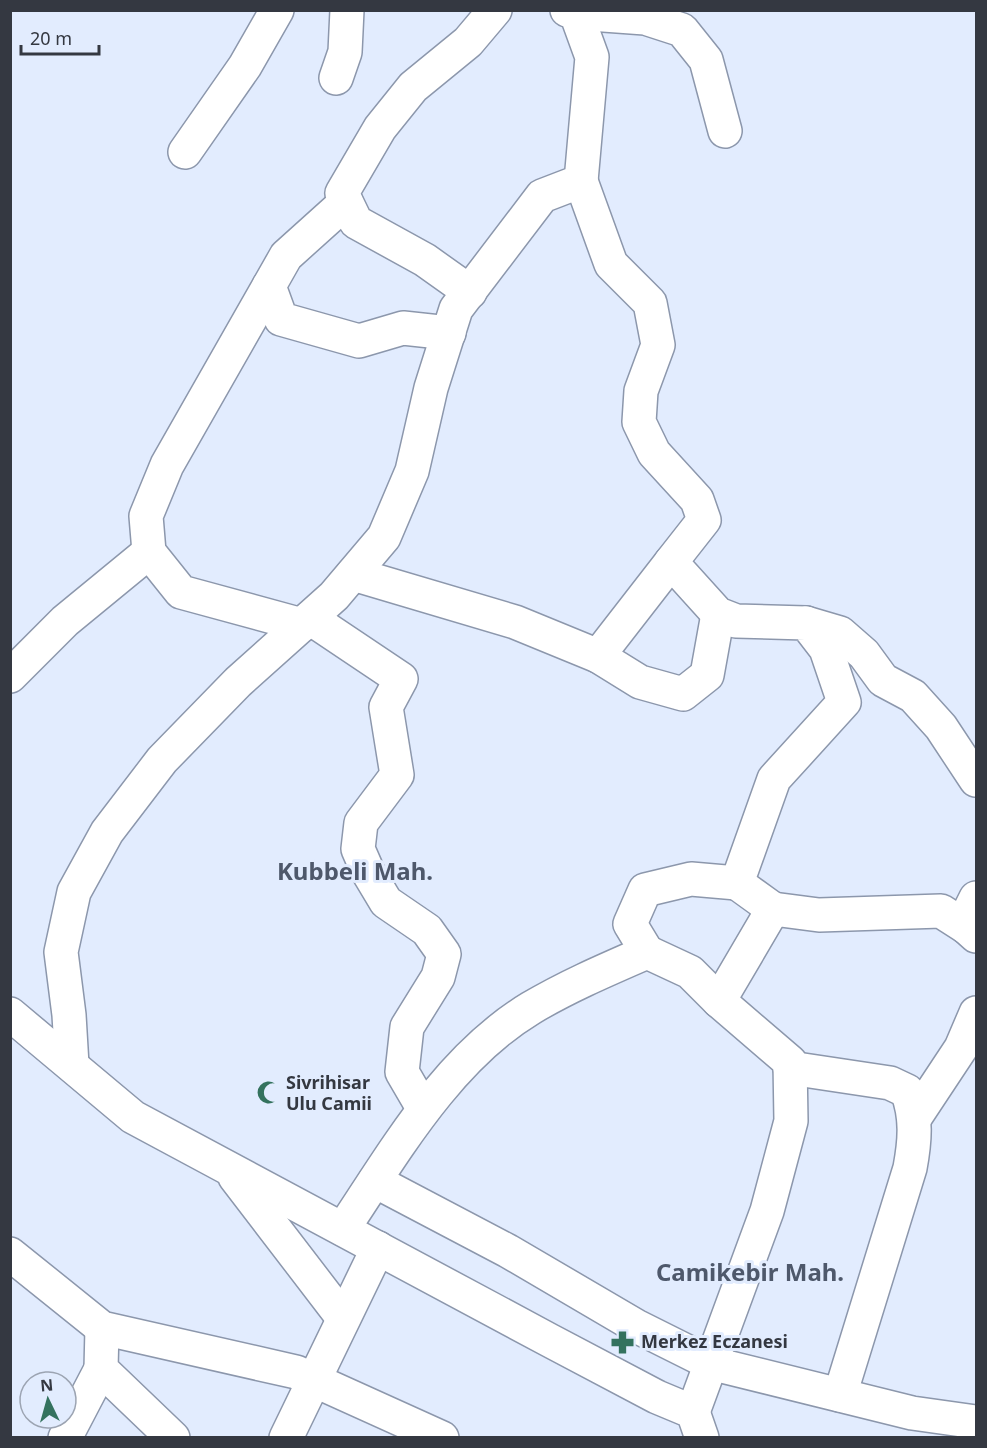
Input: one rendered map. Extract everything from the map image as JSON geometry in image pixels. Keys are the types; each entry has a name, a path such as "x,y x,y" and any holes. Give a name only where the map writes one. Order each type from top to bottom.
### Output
{"street":[{"path":"185,152 245,66 277,10"},
{"path":"336,78 345,52 347,10"},
{"path":"470,292 425,260 356,222 342,193 380,128 413,87 468,42 495,10"},
{"path":"598,656 704,520 697,500 654,453 639,422 641,391 658,345 650,303 611,264 581,181 592,57 571,12 645,18 682,30 706,60 725,131"},
{"path":"72,1065 69,1015 61,952 74,892 106,832 162,760 238,682 334,596 384,537 412,471 431,388 456,309 542,196 581,181"},
{"path":"346,202 286,256 167,465 146,516 149,552 181,592 306,621 401,679 386,707 396,775 361,823 358,849 368,872 386,902 427,930 444,954 438,977 407,1027 402,1072 423,1108"},
{"path":"269,286 281,320 359,341 403,327 448,333"},
{"path":"10,676 65,621 149,552"},
{"path":"671,562 718,614 736,621 806,623 840,633 864,654 883,680 913,696 941,727 976,780"},
{"path":"353,574 515,622 598,656 640,682 683,694 707,675 718,614"},
{"path":"737,883 774,778 844,702 826,649 806,623"},
{"path":"10,1014 134,1117 657,1397 698,1425 710,1363 767,1211 788,1132 791,1120 790,1062 719,1001 690,972 647,952 630,924 645,890 691,879 737,883 773,909 819,915 941,911 973,920"},
{"path":"719,1001 773,909"},
{"path":"343,1229 423,1108 484,1045 530,1009 597,973 647,952"},
{"path":"914,1119 961,1048 976,1013"},
{"path":"790,1068 890,1083 906,1091 913,1106 915,1139 910,1168 840,1395"},
{"path":"227,1167 343,1318"},
{"path":"375,1181 508,1251 636,1326 710,1363 971,1427"},
{"path":"286,1437 378,1248"},
{"path":"10,1254 102,1328 296,1372 442,1437"},
{"path":"65,1437 101,1369 102,1328"},
{"path":"101,1369 173,1437"}],"place":[{"name":"Sivrihisar Ulu Camii","path":"268,1093"},
{"name":"Merkez Eczanesi","path":"623,1342"}],"district":[{"name":"Kubbeli Mah.","path":"355,872"},
{"name":"Camikebir Mah.","path":"750,1273"}]}
